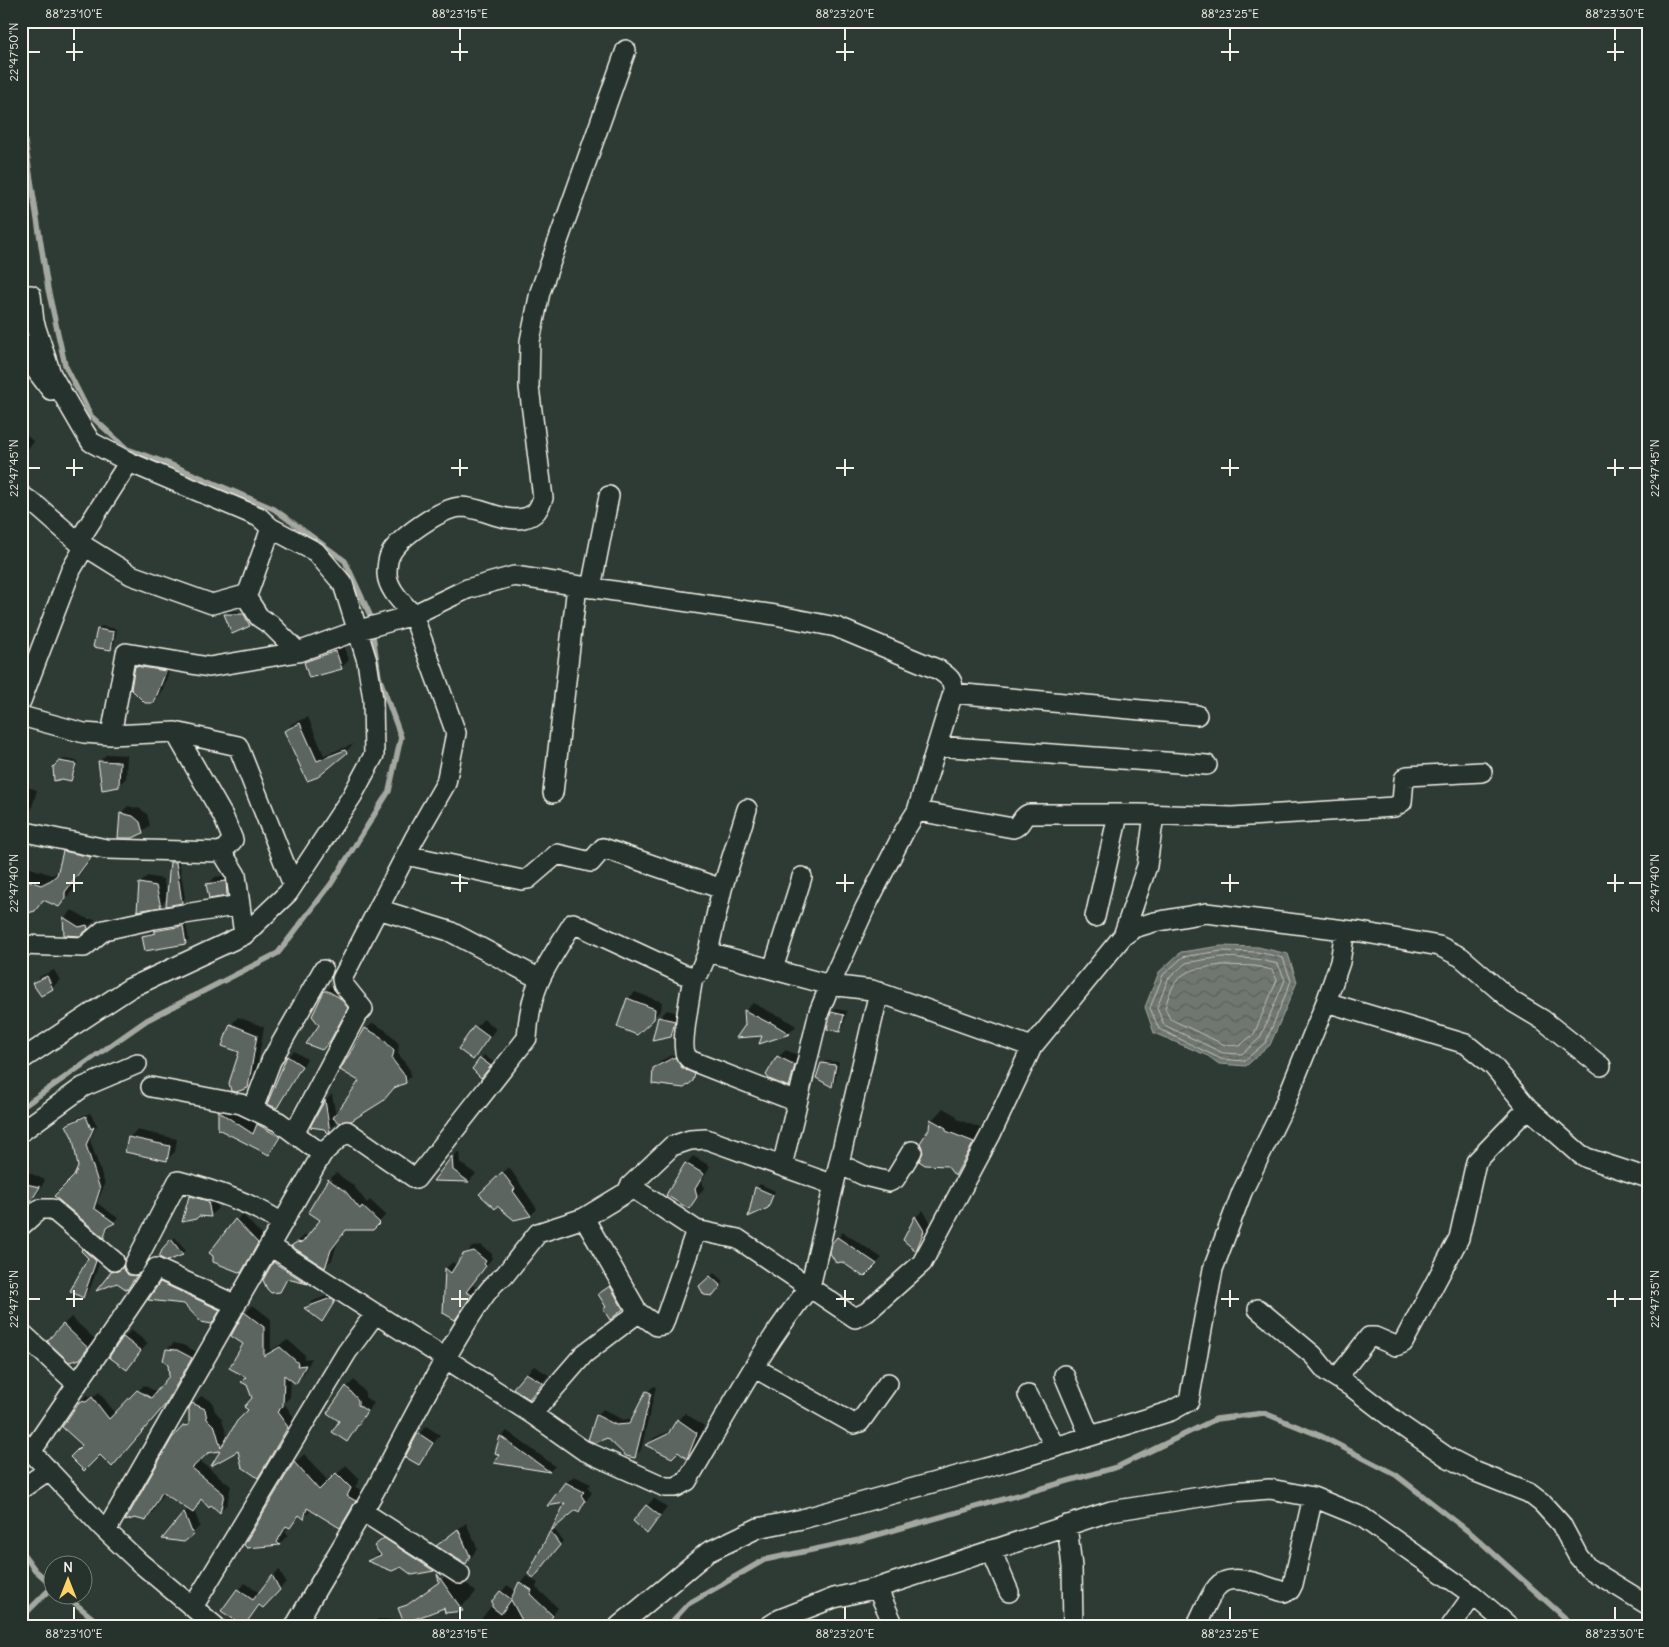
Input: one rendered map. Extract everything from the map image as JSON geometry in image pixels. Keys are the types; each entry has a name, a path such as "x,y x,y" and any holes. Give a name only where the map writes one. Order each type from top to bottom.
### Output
{"street":[{"path":"295,1132 357,1014 364,1009 342,979 406,855 446,783 456,733 412,616 390,586 387,573 390,555 414,529 442,512 459,507 475,509 505,518 524,518 537,512 544,498 529,387 530,341 540,292 626,50"},
{"path":"21,1060 130,988 244,935 288,893 352,796 374,756 373,699 367,661 356,631 343,584 316,552 271,528 260,517 129,462 91,442 51,374 34,322 31,295"},
{"path":"21,342 26,357 54,395 81,443"},
{"path":"21,701 81,544 129,462"},
{"path":"21,495 37,506 81,544 131,575 212,604 245,595 249,590 271,528"},
{"path":"553,793 584,587 609,496"},
{"path":"110,735 126,652 209,668 298,652 356,631 412,616 467,588 514,576 775,614 836,627 939,670 951,678 954,685 953,693 917,811 905,830 865,908 819,1012 782,1166"},
{"path":"245,595 260,617 271,625 298,652"},
{"path":"953,693 1198,715"},
{"path":"21,716 84,733 110,735 175,732 238,746 293,885"},
{"path":"175,732 223,816 232,840 222,852"},
{"path":"937,746 1207,765"},
{"path":"917,811 1013,828 1019,825 1023,817 1029,814 1238,817 1394,807 1402,802 1404,779 1407,776 1482,772"},
{"path":"747,809 722,890 708,952 699,973 693,977 685,1034 686,1056 692,1061 797,1102"},
{"path":"1095,917 1118,815"},
{"path":"1123,936 1147,866 1154,815"},
{"path":"21,831 106,849 222,852"},
{"path":"406,855 522,880 528,879 557,854 591,862 603,848 722,890"},
{"path":"222,852 236,875 244,935"},
{"path":"772,969 802,877"},
{"path":"21,945 84,947 104,930 154,919 240,905"},
{"path":"378,909 449,931 538,978"},
{"path":"630,1186 696,1230 738,1239 855,1318 867,1312 922,1263 987,1142 1032,1047 1123,936 1134,928 1154,922 1206,913 1344,936 1417,941 1439,946 1461,957 1513,1002 1543,1020 1601,1066"},
{"path":"106,1530 322,1154 346,1130 416,1179 526,1038 528,1014 538,978 573,923 693,977"},
{"path":"619,1626 708,1552 758,1528 802,1518 1055,1447 1171,1411 1189,1401 1213,1269 1242,1192 1283,1108 1326,1002 1340,962 1344,936"},
{"path":"708,952 830,985 879,992 1032,1047"},
{"path":"253,1109 270,1061 323,970"},
{"path":"270,1246 445,1360 532,1414 583,1450 665,1487 676,1487 687,1481 793,1308 810,1287 879,992"},
{"path":"1326,1002 1466,1044 1482,1055 1528,1108 1587,1158 1648,1178"},
{"path":"21,1132 83,1087 137,1064"},
{"path":"151,1087 212,1096 253,1109 295,1132 322,1154"},
{"path":"1337,1378 1369,1337 1375,1337 1396,1346 1403,1343 1459,1238 1476,1162 1528,1108"},
{"path":"295,1626 362,1511 470,1316 497,1279 504,1276 538,1233 584,1218 628,1192 630,1186 672,1146 690,1140 706,1139 834,1185"},
{"path":"839,1164 865,1176 889,1182 895,1179 912,1151"},
{"path":"134,1265 178,1181 218,1191 264,1212 282,1223"},
{"path":"21,1226 40,1209 52,1209 114,1261"},
{"path":"584,1218 636,1311 658,1326 663,1325 696,1230"},
{"path":"215,1626 106,1530 26,1446 77,1384 156,1268 236,1305"},
{"path":"1258,1308 1313,1355 1327,1372 1447,1457 1476,1472 1529,1493 1542,1503 1561,1524 1578,1556 1588,1568 1648,1605"},
{"path":"532,1414 584,1354 634,1316 636,1311"},
{"path":"193,1607 347,1352 374,1314"},
{"path":"21,1332 77,1384"},
{"path":"755,1368 854,1424 860,1422 888,1383"},
{"path":"1064,1375 1090,1436"},
{"path":"1028,1395 1055,1447"},
{"path":"21,1489 49,1470"},
{"path":"769,1626 780,1619 834,1598 877,1588 1111,1511 1232,1492 1270,1489 1313,1497 1362,1517 1473,1595 1508,1626"},
{"path":"1196,1626 1216,1588 1223,1582 1234,1579 1284,1592 1290,1590 1313,1497"},
{"path":"362,1511 460,1574"},
{"path":"1067,1525 1072,1567 1072,1626"},
{"path":"991,1550 1009,1592"},
{"path":"877,1588 894,1626"},
{"path":"1451,1626 1473,1595"}],"water":[{"path":"1221,946 1258,947 1288,954 1297,982 1270,1045 1246,1066 1219,1064 1208,1056 1154,1033 1145,1007 1159,972 1181,952"}],"building":[{"path":"224,614 244,614 250,626 232,634"},
{"path":"97,629 114,632 111,650 93,647"},
{"path":"336,651 342,669 309,678 304,662"},
{"path":"135,666 166,671 154,703 145,703 131,689"},
{"path":"300,723 317,761 345,750 347,753 318,777 307,781 284,731"},
{"path":"59,761 76,764 71,781 62,779 54,781 53,767"},
{"path":"98,761 120,762 119,787 102,790"},
{"path":"120,813 133,816 140,822 143,833 133,838 118,838"},
{"path":"63,851 91,857 65,892 65,899 59,907 43,900 35,911 21,915 21,878 41,885 51,880 57,875"},
{"path":"170,862 176,862 182,903 166,906"},
{"path":"226,881 227,896 209,899 206,884"},
{"path":"139,883 156,886 161,907 137,911"},
{"path":"63,917 79,927 87,925 88,929 80,936 64,935"},
{"path":"183,926 186,944 145,951 142,936 156,933 154,931"},
{"path":"47,976 53,989 41,996 32,983"},
{"path":"324,991 328,991 340,998 348,1008 330,1041 322,1050 306,1044 319,1025 312,1016"},
{"path":"627,998 655,1009 654,1019 637,1035 617,1027"},
{"path":"744,1010 790,1034 759,1044 762,1036 736,1038 745,1025"},
{"path":"831,1012 844,1015 840,1032 827,1029"},
{"path":"658,1017 675,1021 671,1037 652,1041"},
{"path":"230,1024 257,1035 248,1088 236,1092 231,1091 229,1083 239,1052 222,1046"},
{"path":"474,1026 489,1037 473,1060 458,1049"},
{"path":"365,1028 381,1037 394,1051 392,1059 405,1076 406,1083 394,1088 383,1101 351,1121 339,1123 333,1118 359,1081 340,1070"},
{"path":"287,1056 302,1066 277,1108 267,1104"},
{"path":"777,1056 795,1065 789,1087 769,1079 766,1075"},
{"path":"675,1057 682,1068 695,1074 693,1081 684,1088 652,1084 653,1068"},
{"path":"480,1058 491,1066 481,1078 472,1069"},
{"path":"821,1063 836,1065 832,1087 816,1078"},
{"path":"325,1100 330,1132 328,1133 324,1129 310,1127"},
{"path":"218,1111 253,1134 257,1124 280,1137 269,1155 218,1129"},
{"path":"86,1116 91,1129 94,1127 86,1145 100,1189 94,1208 115,1223 107,1227 104,1238 54,1196 74,1176 78,1167 73,1139 66,1125"},
{"path":"930,1119 946,1128 946,1131 974,1142 955,1176 947,1166 925,1165 919,1161 923,1152 920,1143 929,1129"},
{"path":"128,1137 170,1146 167,1161 125,1152"},
{"path":"452,1156 453,1170 469,1182 433,1181"},
{"path":"685,1163 704,1174 695,1189 697,1197 689,1209 666,1195"},
{"path":"502,1172 531,1216 514,1220 497,1206 495,1209 479,1194"},
{"path":"328,1179 346,1192 360,1209 362,1206 380,1223 373,1230 346,1230 331,1250 325,1268 291,1246 297,1242 302,1243 320,1220 308,1212"},
{"path":"21,1183 40,1187 29,1204 21,1196"},
{"path":"755,1187 773,1195 768,1208 748,1217"},
{"path":"189,1196 208,1201 211,1217 199,1216 196,1219 182,1222"},
{"path":"915,1216 924,1231 916,1251 903,1240"},
{"path":"235,1219 258,1243 241,1273 213,1262 213,1256 209,1253"},
{"path":"837,1237 877,1264 864,1277 842,1262 836,1263 830,1253 832,1243"},
{"path":"171,1239 183,1255 167,1261 159,1257 163,1248"},
{"path":"82,1248 96,1261 83,1298 70,1291 88,1258 81,1251"},
{"path":"474,1251 486,1261 484,1264 486,1266 466,1292 472,1295 455,1320 443,1313 445,1268 451,1273 463,1254"},
{"path":"273,1262 308,1284 287,1279 280,1292 271,1293 263,1280"},
{"path":"123,1267 128,1275 137,1275 127,1290 117,1283 96,1291 111,1272 118,1271"},
{"path":"710,1276 721,1286 713,1296 704,1295 699,1286"},
{"path":"160,1282 220,1310 212,1324 201,1322 184,1304 148,1300"},
{"path":"610,1286 623,1309 610,1320 603,1309 606,1307 598,1294"},
{"path":"331,1298 335,1301 322,1322 304,1308"},
{"path":"244,1312 264,1327 264,1356 280,1347 298,1363 297,1366 306,1365 296,1384 284,1375 283,1406 277,1412 288,1427 258,1478 242,1467 238,1451 211,1466 220,1451 208,1453 192,1468 224,1494 220,1513 211,1505 209,1508 201,1499 193,1513 162,1492 146,1521 135,1518 125,1521 172,1438 183,1426 189,1425 189,1408 192,1403 205,1409 207,1419 215,1427 221,1448 237,1421 248,1410 244,1407 252,1398 247,1385 241,1382 246,1377 229,1368 243,1344 231,1336"},
{"path":"63,1324 88,1348 80,1359 69,1362 47,1341"},
{"path":"123,1337 141,1351 127,1370 109,1357"},
{"path":"166,1349 177,1350 192,1358 165,1405 112,1467 100,1455 84,1471 70,1457 82,1445 62,1427 80,1401 86,1402 92,1397 109,1419 137,1390 151,1398 169,1376 168,1364 163,1360"},
{"path":"526,1373 543,1383 529,1399 513,1388"},
{"path":"346,1386 358,1400 358,1405 367,1411 347,1442 332,1432 339,1421 327,1413"},
{"path":"646,1391 651,1393 635,1458 626,1456 607,1438 595,1443 588,1440 596,1415 616,1425 629,1424"},
{"path":"677,1419 697,1433 687,1459 678,1452 672,1458 645,1445 668,1434"},
{"path":"418,1433 433,1443 419,1465 405,1457"},
{"path":"500,1436 550,1472 494,1463 499,1455 495,1453"},
{"path":"294,1462 319,1490 336,1473 351,1488 347,1496 356,1501 340,1528 307,1508 304,1519 299,1515 290,1528 286,1526 277,1542 280,1545 247,1548 244,1545"},
{"path":"565,1482 584,1492 581,1495 585,1501 579,1512 576,1510 551,1531 565,1503 547,1506"},
{"path":"646,1505 660,1516 647,1534 633,1521"},
{"path":"184,1512 193,1535 184,1542 162,1539"},
{"path":"458,1529 470,1556 466,1564 436,1546"},
{"path":"550,1531 560,1545 534,1578 528,1574"},
{"path":"384,1538 434,1571 412,1575 401,1567 392,1571 367,1561 381,1555 374,1546"},
{"path":"437,1574 463,1611 445,1613 444,1608 404,1623 398,1608 407,1605 439,1582"},
{"path":"272,1575 280,1590 263,1608 259,1605 244,1626 221,1611 237,1589 253,1600"},
{"path":"519,1582 532,1590 530,1594 553,1616 549,1620 549,1626 525,1626 511,1600 501,1614 492,1607 492,1601 500,1591 511,1599"}],"waterway":[{"path":"21,117 48,289 65,365 91,416 127,449 167,463 274,509 345,561 370,615 379,677 401,737 389,791 331,884 278,953 147,1020 21,1108"},
{"path":"668,1626 688,1604 764,1560 859,1540 1117,1467 1216,1419 1264,1413 1321,1436 1396,1475 1473,1535 1574,1626"},
{"path":"21,1551 42,1576"},
{"path":"21,1618 42,1597"},
{"path":"76,1604 102,1626"}]}
